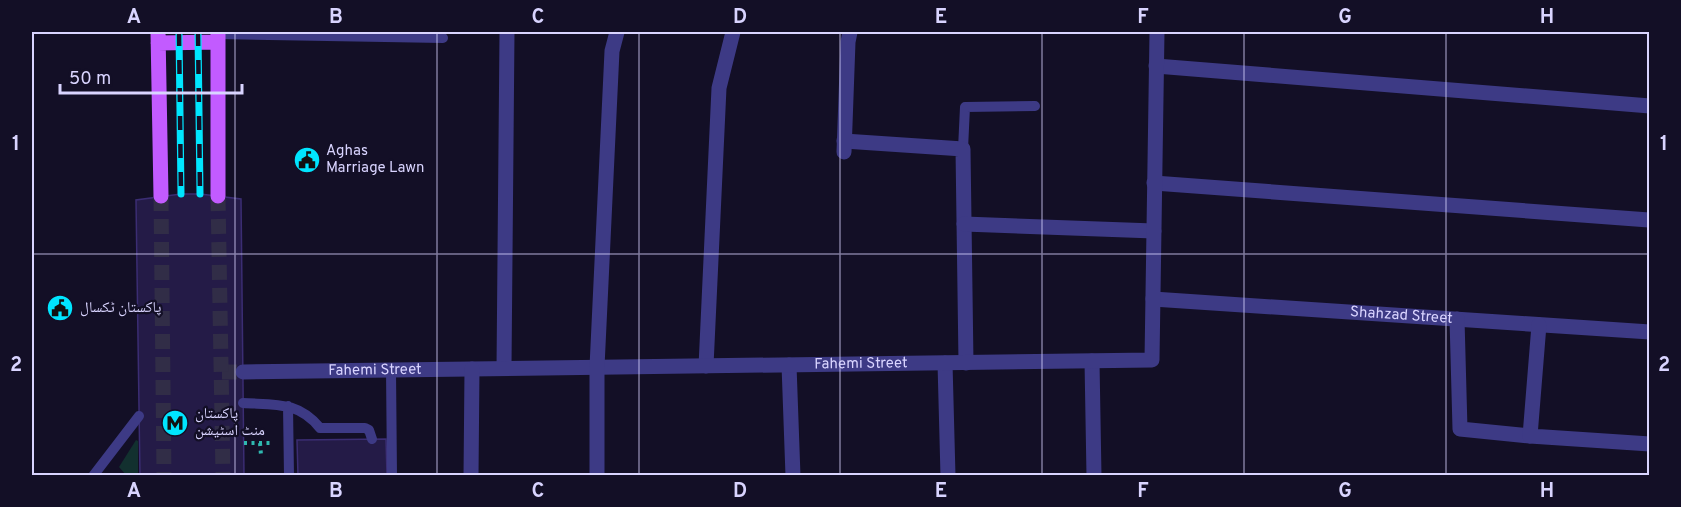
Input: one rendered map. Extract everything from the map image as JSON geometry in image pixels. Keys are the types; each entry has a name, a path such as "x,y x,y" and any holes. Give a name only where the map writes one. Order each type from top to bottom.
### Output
{"main road":[{"path":"161,196 158,37 218,36 218,196"}],"street":[{"path":"504,368 507,32"},
{"path":"597,476 597,367 612,51 617,32"},
{"path":"706,366 719,88 733,32"},
{"path":"850,32 844,146 963,149 966,363"},
{"name":"Fahemi Street","path":"243,372 1152,360 1157,32"},
{"path":"1156,66 1649,101"},
{"path":"1154,183 1649,220"},
{"path":"964,224 1154,231"},
{"name":"Shahzad Street","path":"1153,299 1650,332"},
{"path":"1457,319 1460,429 1650,444"},
{"path":"1530,436 1539,325"},
{"path":"1092,361 1094,476"},
{"path":"945,363 948,476"},
{"path":"789,365 793,476"},
{"path":"471,476 472,369"}],"lane":[{"path":"218,36 443,38"},
{"path":"963,149 965,107 1035,106"},
{"path":"392,370 392,476"},
{"path":"243,404 288,406 305,414 320,434 365,428 369,430 372,439"},
{"path":"288,406 289,476"},
{"path":"93,476 139,416"}],"path":[{"path":"244,444 260,443 261,455"}],"green space":[{"path":"136,440 138,441 138,475 126,475 119,467"}],"building":[{"name":"پاکستان منٹ اسٹیشن","path":"181,194 241,199 244,476 140,476 136,200"},
{"path":"386,439 387,476 298,476 297,440"}],"tunnel":[{"path":"161,196 164,476"},
{"path":"218,196 223,476"},
{"path":"222,372 243,372"}],"railway":[{"path":"179,32 181,194"},
{"path":"198,32 200,194"}],"place":[{"name":"Aghas Marriage Lawn","path":"307,160"},
{"name":"پاکستان ٹکسال","path":"60,308"},
{"name":"پاکستان منٹ اسٹیشن","path":"175,423"}]}
